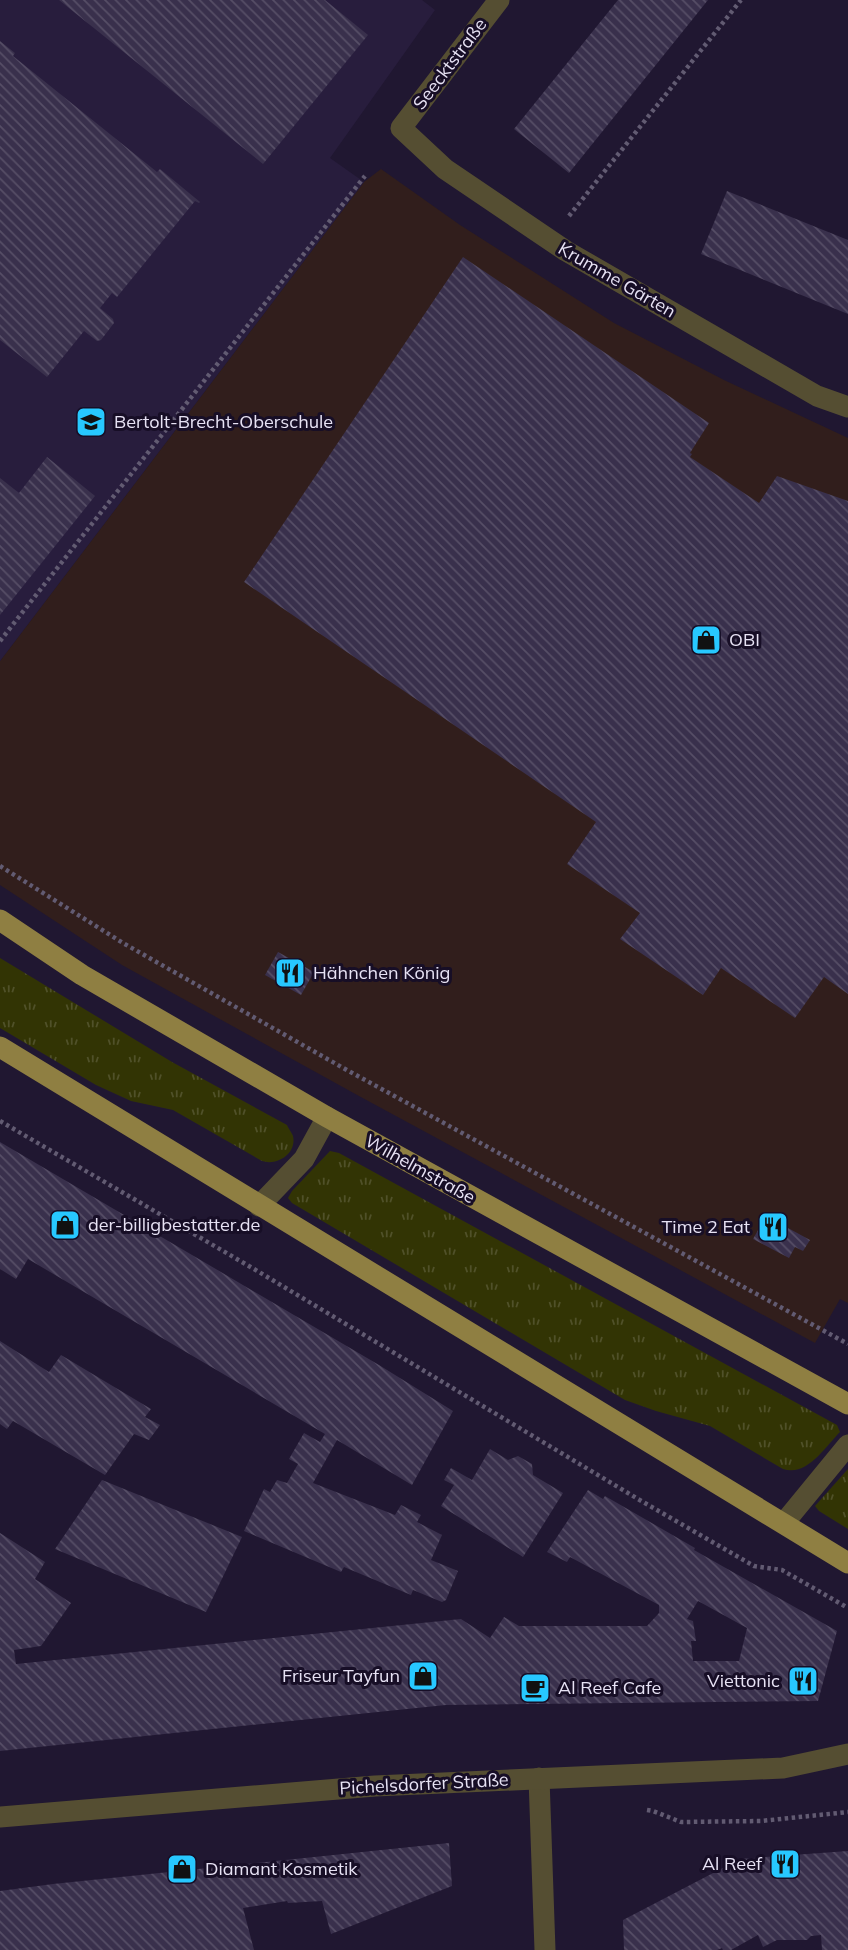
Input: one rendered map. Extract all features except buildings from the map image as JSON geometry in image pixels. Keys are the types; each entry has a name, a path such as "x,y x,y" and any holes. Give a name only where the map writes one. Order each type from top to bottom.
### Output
{"main road":[{"name":"Wilhelmstraße","path":"0,920 82,975 327,1117 848,1404"},
{"path":"0,1047 848,1563"}],"street":[{"name":"Seecktstraße","path":"401,128 499,0"},
{"name":"Krumme Gärten","path":"401,128 445,169 566,251 817,396 848,407"},
{"path":"259,1206 304,1158 327,1117"},
{"path":"784,1523 848,1445"},
{"name":"Pichelsdorfer Straße","path":"0,1817 375,1786 783,1768 848,1754"},
{"path":"539,1778 545,1950"}],"path":[{"path":"567,218 741,0"},
{"path":"0,641 365,176"},
{"path":"0,866 123,943 345,1069 848,1344"},
{"path":"0,1121 754,1566 782,1570 848,1608"},
{"path":"641,1810 653,1811 681,1822 761,1821 848,1812"}],"shaded area":[{"name":"Bertolt-Brecht-Oberschule","path":"0,0 422,0 435,10 330,158 364,182 0,661"},
{"path":"381,169 460,225 614,323 724,380 848,438 848,1303 840,1299 815,1343 122,965 0,885 0,661 364,182"}],"green space":[{"path":"0,958 172,1062 287,1125 293,1136 289,1153 274,1162 262,1161 173,1110 131,1101 96,1085 0,1028"},
{"path":"330,1151 339,1153 837,1425 840,1432 808,1465 800,1469 783,1469 710,1426 625,1400 292,1203 288,1198 292,1191"},
{"path":"848,1469 848,1529 815,1506"}],"place":[{"name":"Bertolt-Brecht-Oberschule","path":"91,422"},
{"name":"OBI","path":"706,640"},
{"name":"Hähnchen König","path":"290,973"},
{"name":"der-billigbestatter.de","path":"65,1225"},
{"name":"Time 2 Eat","path":"773,1227"},
{"name":"Friseur Tayfun","path":"423,1676"},
{"name":"Viettonic","path":"803,1681"},
{"name":"Al Reef Cafe","path":"535,1688"},
{"name":"Al Reef","path":"785,1864"},
{"name":"Diamant Kosmetik","path":"182,1869"}]}
